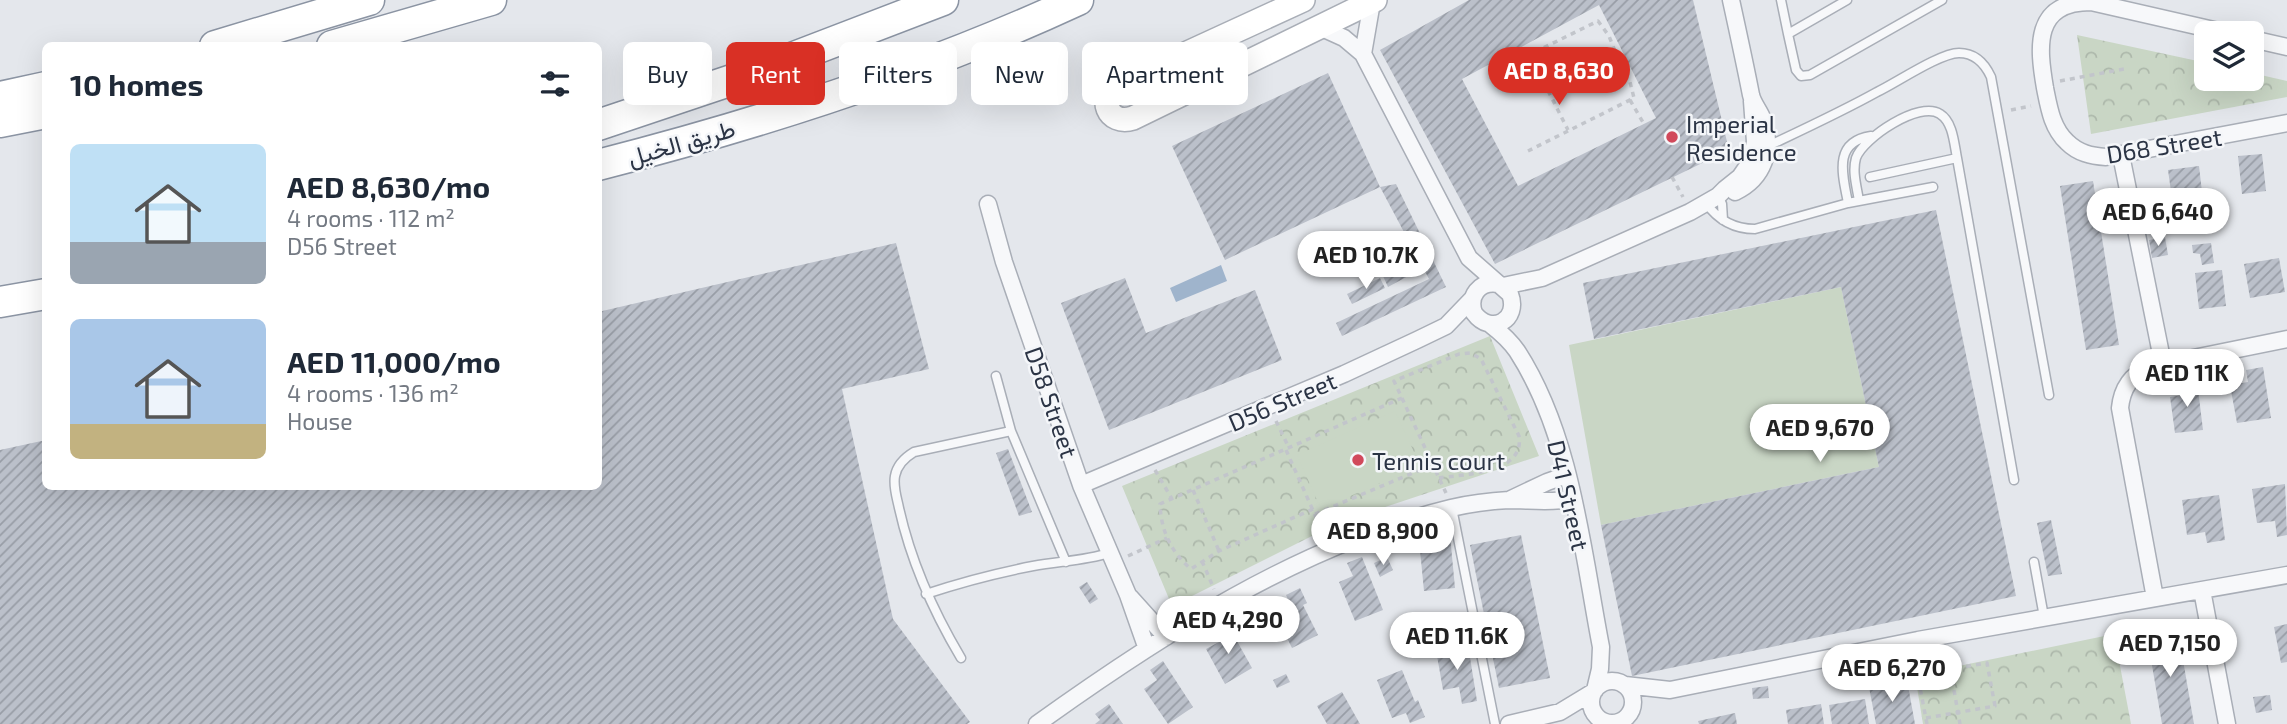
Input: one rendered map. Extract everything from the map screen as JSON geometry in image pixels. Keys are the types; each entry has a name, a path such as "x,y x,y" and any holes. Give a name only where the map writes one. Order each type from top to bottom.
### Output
{"highway":[{"path":"228,42 369,0"},
{"path":"346,42 491,0"},
{"path":"602,124 750,74 943,0"},
{"name":"طريق الخيل","path":"602,164 738,127 867,85 1078,0"},
{"path":"0,97 42,88"},
{"path":"0,122 42,114"},
{"path":"1,302 42,295"}],"street":[{"path":"1303,0 1120,84 1110,91 1107,102 1111,114 1121,120 1133,118 1373,1"},
{"path":"1712,200 1741,177 1751,161 1755,142 1752,100 1731,0"},
{"path":"1363,54 1373,1"},
{"name":"D68 Street","path":"2194,25 2091,2 2070,4 2052,16 2041,33 2039,44 2048,102 2060,135 2069,145 2093,156 2121,155 2287,123"},
{"path":"1322,28 1344,38 1363,54 1469,258 1510,294 1511,310"},
{"path":"2264,42 2287,47"},
{"path":"1473,297 1484,285 1542,278 1749,184 1763,166 1766,148 1762,117 1752,100"},
{"path":"2121,155 2163,364"},
{"name":"D58 Street","path":"988,205 1004,262 1081,485 1128,595 1147,649"},
{"path":"1469,258 1472,309 1485,323"},
{"path":"1446,326 1502,322 1542,278"},
{"name":"D56 Street","path":"1081,485 1356,369 1446,326 1473,297"},
{"name":"D41 Street","path":"1511,310 1516,350 1546,409 1567,475 1601,647 1600,668 1594,691"},
{"name":"D41 Street","path":"1485,323 1516,350"},
{"path":"2155,598 2120,408 2125,387 2131,378 2149,367 2287,339"},
{"path":"1508,500 1567,475"},
{"path":"1037,724 1147,649 1221,604 1331,550 1390,527 1452,508 1508,500 1548,502 1572,499"},
{"path":"1509,724 1559,712 1606,681 1670,690 1918,640 2287,575"},
{"path":"2202,590 2227,724"},
{"name":"D58 Street","path":"1128,595 1166,638"},
{"name":"D41 Street","path":"1601,647 1623,684"},
{"path":"1623,684 1633,699 1627,717"},
{"path":"1559,712 1612,723 1627,717 1670,690"},
{"path":"1594,691 1592,708 1602,720"}],"lane":[{"path":"1780,0 1796,70 1801,76 1806,76 1942,0"},
{"path":"1788,34 1847,0"},
{"path":"1766,148 1951,54 1971,55 1987,68 1992,77 2049,395"},
{"path":"1847,203 1842,158 1857,139 1874,135 1916,112 1936,111 1946,119 1957,158 2014,480"},
{"path":"1859,201 1855,164 1859,151 1874,135"},
{"path":"1870,177 1957,158"},
{"path":"1712,200 1716,216 1736,227 1755,229 1847,203 1933,187"},
{"path":"1712,200 1722,204 1723,220"},
{"path":"996,376 1011,431 1066,562"},
{"path":"961,659 926,594 909,545 894,486 895,475 905,457 914,452 1011,431"},
{"path":"1452,508 1495,724"},
{"path":"926,594 997,573 1111,558"},
{"path":"2034,562 2044,617"}],"path":[{"path":"1490,74 1598,21 1609,36 1624,75 1630,82 1634,98 1528,151"},
{"path":"1530,55 1568,130"},
{"path":"2045,83 2124,69"},
{"path":"1629,100 1644,124"},
{"path":"1998,113 2048,102"},
{"path":"1672,177 1690,212"},
{"path":"1439,478 1500,467 1517,455 1519,436 1481,359 1471,353 1459,354 1394,381 1452,508"},
{"path":"1402,398 1160,504 1161,521 1167,538 1177,555 1191,569 1219,551 1433,465"},
{"path":"1269,406 1331,550"},
{"path":"1133,463 1139,475 1154,468 1172,499"},
{"path":"1193,490 1219,551"},
{"path":"1111,558 1167,538"},
{"path":"1202,561 1221,604"},
{"path":"1927,724 1916,667 1949,662 1960,724"},
{"path":"1926,718 1995,706 1987,663 1950,669"}],"green space":[{"path":"2077,35 2194,60 2194,91 2264,91 2264,76 2287,81 2287,97 2091,134"},
{"path":"1841,287 1879,467 1601,525 1569,345"},
{"path":"1490,336 1539,456 1340,522 1172,606 1122,486"},
{"name":"Tennis court","path":"1395,411 1420,465 1321,509 1297,455"},
{"path":"2114,634 2131,724 1923,724 1915,675"}],"water":[{"path":"1221,265 1227,281 1176,302 1170,288"}],"building":[{"name":"Imperial Residence","path":"1469,0 1693,0 1729,150 1495,264 1380,50","holes":["1599,5 1656,118 1518,186 1462,79"]},
{"path":"1328,73 1380,187 1225,260 1172,146"},
{"path":"2262,154 2266,191 2242,194 2238,156"},
{"path":"2199,166 2204,209 2174,213 2168,170"},
{"path":"2093,181 2119,345 2086,350 2060,186"},
{"path":"1396,184 1446,287 1342,336 1336,323 1429,279 1380,187"},
{"path":"1936,210 2016,596 1632,676 1601,525 1879,467 1841,287 1594,339 1583,283"},
{"path":"2165,237 2168,255 2152,258 2149,240"},
{"path":"896,243 929,369 842,389 893,619 970,722 0,724 0,450 42,441 42,490 602,490 602,311"},
{"path":"2211,243 2214,263 2202,265 2200,254 2193,253 2192,245"},
{"path":"2279,258 2285,292 2250,298 2244,264"},
{"path":"1416,259 1421,269 1388,287 1383,276"},
{"path":"2222,270 2226,306 2199,309 2195,273"},
{"path":"1125,278 1146,333 1255,290 1282,360 1109,430 1061,303"},
{"path":"1380,278 1385,288 1352,304 1347,294"},
{"path":"2263,367 2271,418 2237,423 2230,385 2248,382 2246,370"},
{"path":"2197,381 2203,430 2175,433 2170,397 2183,395 2181,383"},
{"path":"1008,449 1032,512 1019,516 996,453"},
{"path":"2285,484 2287,535 2277,537 2275,521 2257,523 2252,489"},
{"path":"2219,495 2225,540 2207,543 2205,532 2187,535 2182,500"},
{"path":"2051,520 2062,574 2048,576 2037,523"},
{"path":"1450,535 1455,588 1424,591 1420,550 1435,548 1434,536"},
{"path":"1521,535 1550,678 1499,688 1470,545"},
{"path":"1362,557 1383,610 1355,621 1339,582 1353,576 1347,563"},
{"path":"1387,557 1393,570 1380,577 1374,563"},
{"path":"1087,582 1098,599 1090,604 1079,587"},
{"path":"1300,588 1307,603 1303,605 1318,635 1292,648 1275,614 1291,606 1286,595"},
{"path":"2287,624 2287,662 2281,663 2274,627"},
{"path":"1228,625 1252,668 1225,684 1206,649 1219,642 1214,632"},
{"path":"2178,631 2194,724 2162,724 2147,636"},
{"path":"1468,645 1477,701 1462,704 1459,687 1443,690 1436,650"},
{"path":"1163,661 1193,707 1168,724 1144,689 1157,680 1150,670"},
{"path":"1402,670 1415,702 1418,700 1425,717 1410,723 1406,713 1392,718 1377,680"},
{"path":"1286,674 1290,682 1277,688 1273,680"},
{"path":"1907,680 1915,724 1876,724 1869,687"},
{"path":"1768,686 1769,698 1753,699 1752,688"},
{"path":"1342,692 1360,724 1327,724 1317,706"},
{"path":"2270,695 2272,710 2256,713 2253,697"},
{"path":"1865,699 1869,724 1832,724 1829,705"},
{"path":"1109,704 1123,724 1095,724 1100,720 1095,714"},
{"path":"1821,704 1824,724 1788,724 1786,710"},
{"path":"1735,713 1737,724 1699,724 1698,721"}],"place":[{"name":"Imperial Residence","path":"1672,137"},
{"name":"Tennis court","path":"1358,460"}]}
